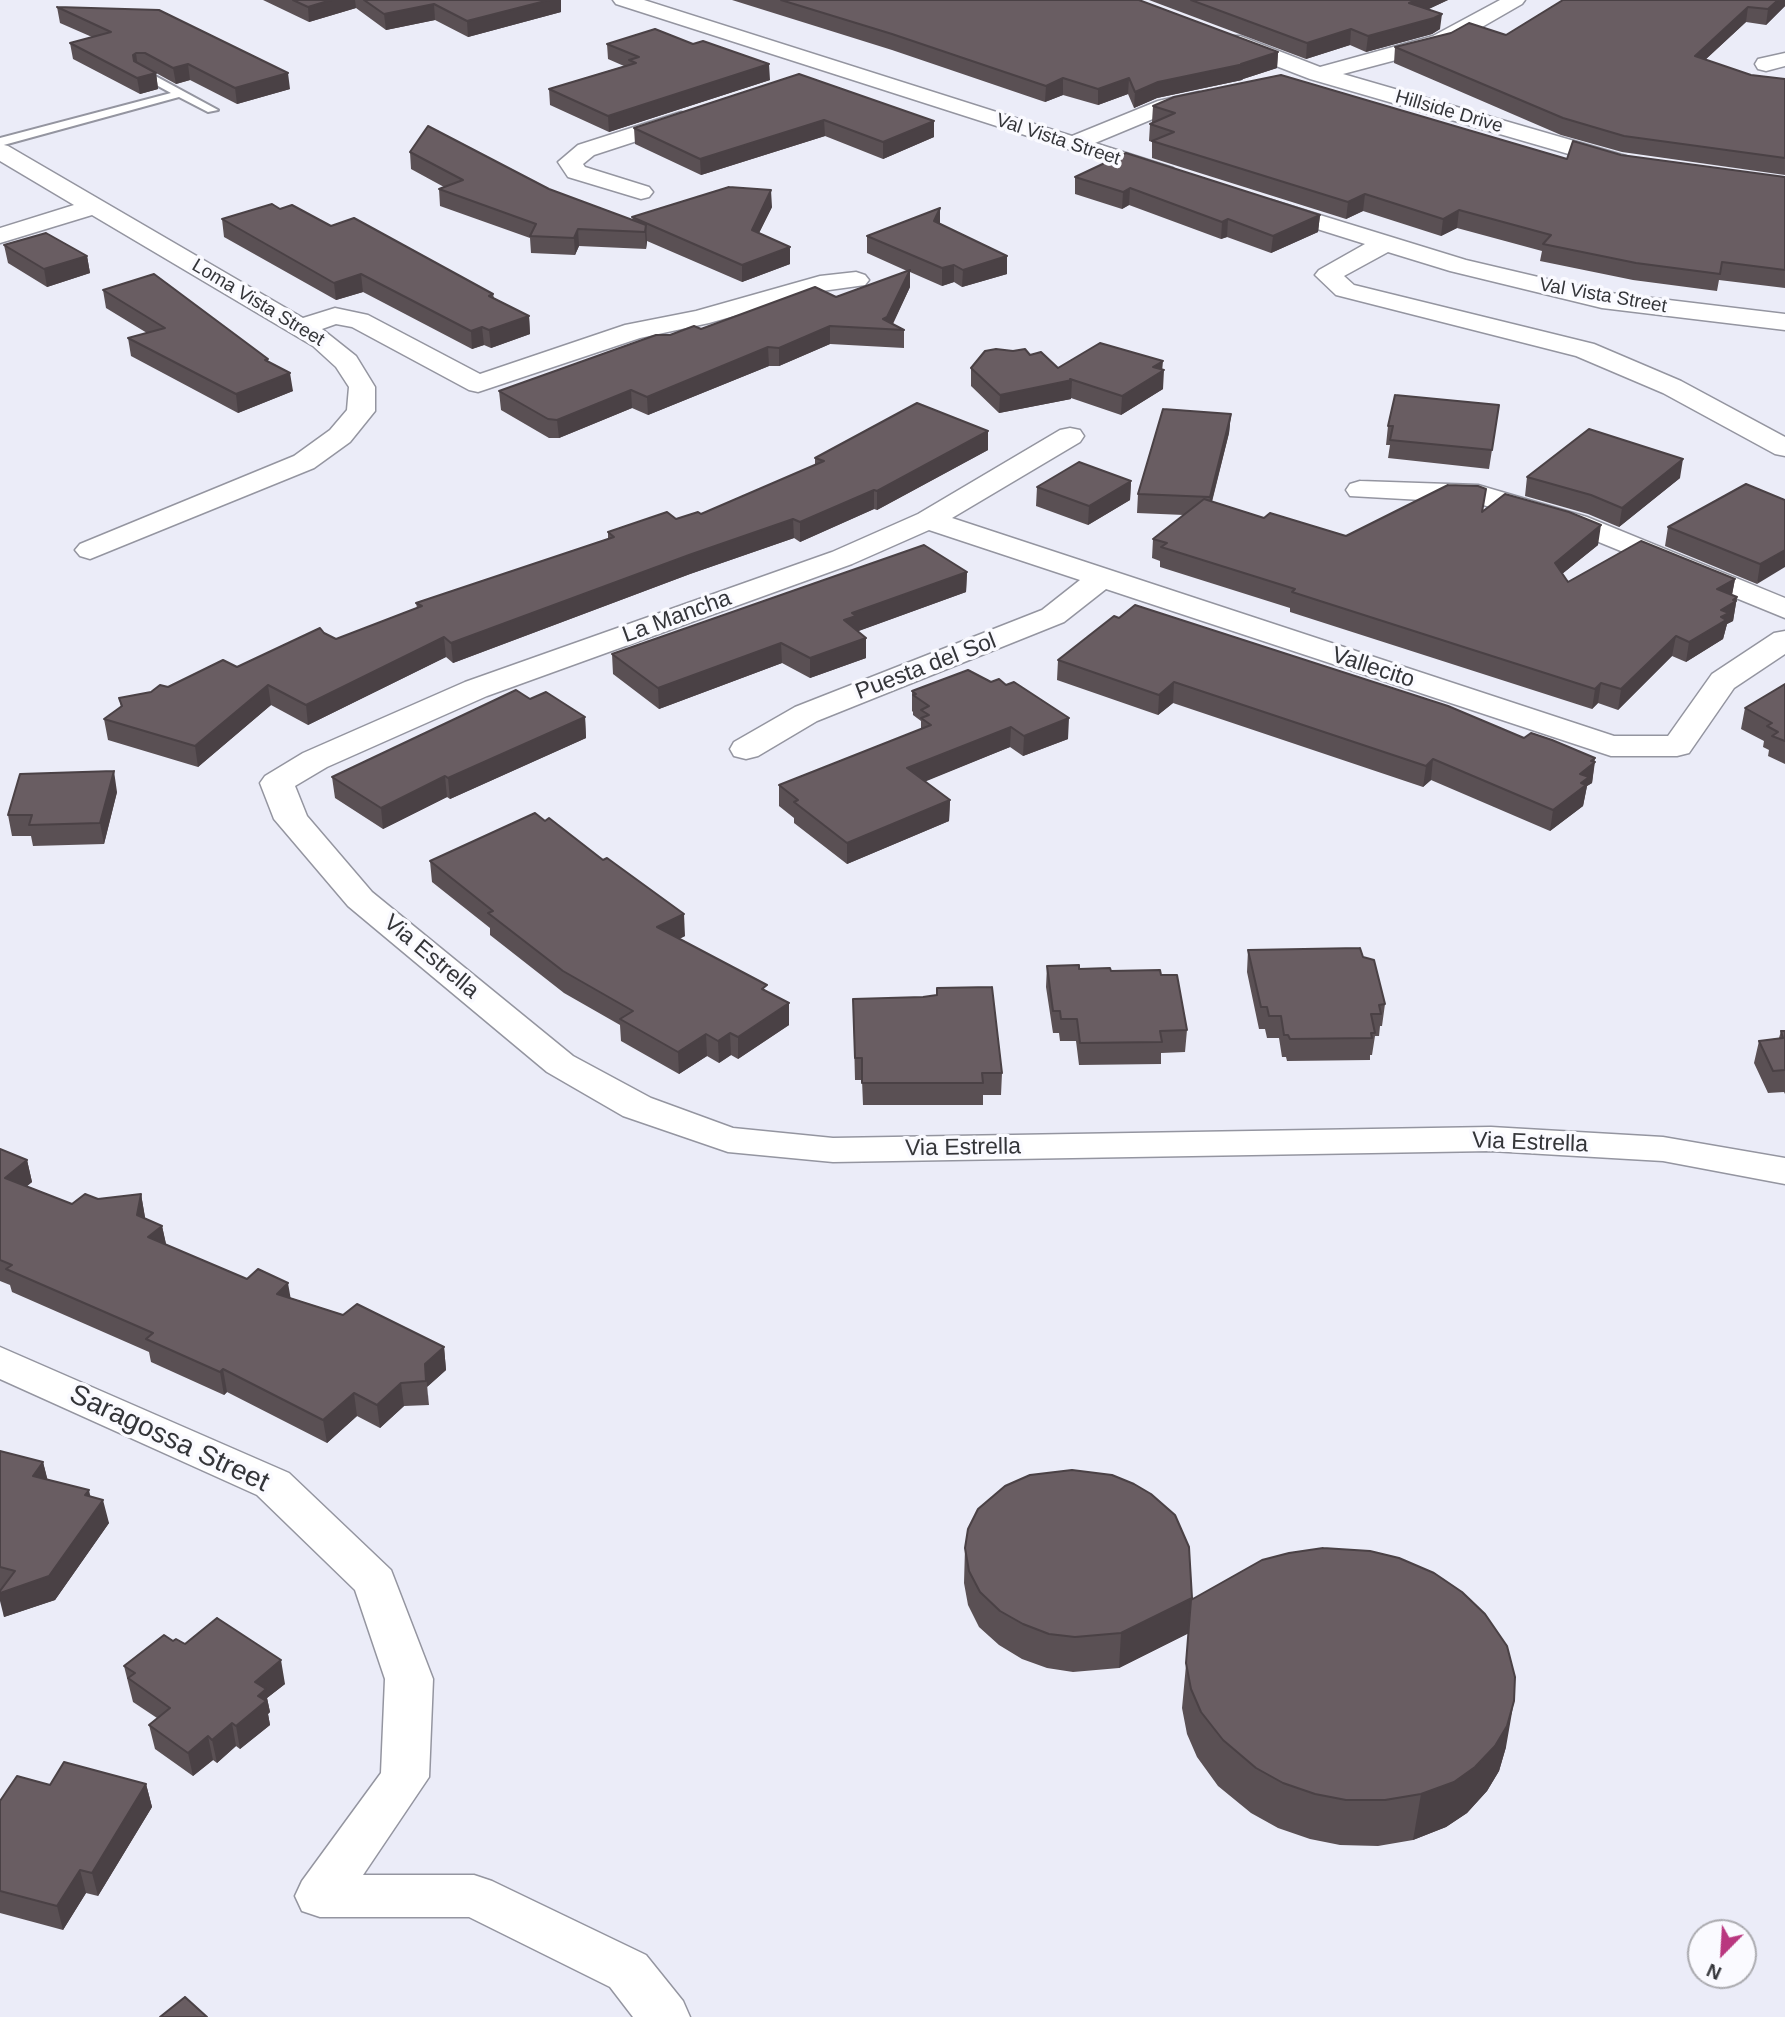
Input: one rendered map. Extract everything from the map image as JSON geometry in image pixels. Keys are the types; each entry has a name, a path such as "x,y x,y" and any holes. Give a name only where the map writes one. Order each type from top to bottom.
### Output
{"street":[{"name":"Val Vista Street","path":"623,0 1189,181"},
{"path":"1280,82 1441,41 1516,0"},
{"name":"Hillside Drive","path":"1214,34 1319,74 1619,162 1646,166"},
{"path":"795,82 835,69"},
{"path":"1072,144 1166,106 1217,96"},
{"path":"641,192 576,172 569,162 586,150 704,111"},
{"name":"Loma Vista Street","path":"0,151 322,340 347,362 362,387 361,411 340,436 304,462 90,550"},
{"name":"Val Vista Street","path":"1255,202 1459,266 1602,300 1785,322"},
{"path":"0,236 95,206"},
{"path":"1385,243 1328,275 1345,290 1585,350 1672,387 1785,448"},
{"path":"301,327 335,316 359,320 478,384 634,331 701,318 820,284 856,281"},
{"name":"La Mancha","path":"277,783 315,760 476,689 842,558 928,520 1070,436"},
{"path":"1360,489 1478,494 1577,523 1785,609"},
{"name":"Vallecito","path":"928,520 1611,746 1677,746 1723,681 1785,640"},
{"name":"Puesta del Sol","path":"746,749 806,714 975,649 1052,616 1101,578"},
{"name":"Via Estrella","path":"277,783 291,819 360,899 559,1064 637,1107 729,1140 833,1150 1491,1139 1663,1149 1785,1171"},
{"name":"Saragossa Street","path":"5,1370 272,1484 375,1582 409,1679 405,1777 320,1896 474,1896 628,1971 664,2017"}],"lane":[{"path":"142,73 212,110"},
{"path":"0,142 179,94"}],"building":[{"path":"293,0 331,0 308,7"},
{"path":"364,0 549,0 467,21 434,4 384,14"},
{"path":"781,0 1139,0 1278,52 1241,64 1244,64 1158,82 1135,92 1129,78 1098,89 1063,78 1046,86"},
{"path":"1191,0 1416,0 1409,3 1442,14 1368,36 1351,29 1307,43"},
{"path":"1563,0 1778,0 1768,9 1748,7 1695,56 1751,75 1785,79 1785,158 1624,136 1563,118 1395,47 1451,33 1469,23 1506,35"},
{"path":"57,7 159,10 288,73 235,88 188,64 173,68 145,53 136,53 133,55 134,61 156,73 137,78 70,43 111,32"},
{"path":"655,29 693,44 703,41 769,64 608,116 549,89 636,63 629,60 639,57 607,44"},
{"path":"799,74 934,121 883,142 824,120 700,159 634,128"},
{"path":"1281,75 1567,159 1573,141 1621,155 1785,177 1785,270 1722,262 1720,274 1636,263 1543,244 1551,235 1459,210 1443,219 1365,194 1348,202 1152,141 1174,132 1150,124 1175,113 1153,106 1174,97"},
{"path":"428,126 549,189 646,225 645,232 578,229 574,238 530,236 536,224 439,189 463,180 410,152"},
{"path":"1126,153 1320,215 1273,236 1228,219 1222,222 1130,188 1123,192 1075,177"},
{"path":"729,187 771,190 752,230 790,247 742,265 632,217"},
{"path":"272,204 280,209 292,205 331,226 354,218 529,316 489,330 482,327 471,331 361,274 334,283 222,219"},
{"path":"940,208 934,221 1007,256 963,270 954,265 942,268 867,236"},
{"path":"46,233 87,256 44,269 4,245"},
{"path":"910,270 887,317 883,319 904,330 830,326 779,348 768,347 647,397 631,390 557,420 548,419 499,391 656,335 670,335 694,326 701,329 815,287 836,297"},
{"path":"154,274 268,359 265,360 290,373 236,394 128,338 165,328 103,290"},
{"path":"1100,343 1163,361 1153,367 1164,370 1122,396 1070,379 1072,380 1000,395 971,368 985,351 1025,349 1030,355 1041,352 1058,368"},
{"path":"1395,395 1499,405 1492,450 1390,440 1393,426 1388,426"},
{"path":"917,403 988,431 877,491 800,522 793,519 689,555 451,643 444,637 306,705 268,685 195,746 104,719 122,706 119,698 151,692 160,685 168,687 223,660 237,667 320,628 336,639 422,606 416,603 614,537 608,532 667,512 676,519 698,512 701,514 824,461 815,458"},
{"path":"1163,409 1231,414 1210,497 1138,494"},
{"path":"1589,429 1683,459 1622,508 1591,495 1527,477"},
{"path":"1079,462 1131,481 1089,506 1037,487"},
{"path":"1746,484 1785,500 1785,550 1760,564 1668,527"},
{"path":"1448,485 1478,486 1486,489 1482,512 1505,494 1569,512 1601,525 1555,563 1568,582 1641,541 1735,579 1717,589 1737,597 1733,600 1736,601 1721,610 1729,613 1721,617 1726,620 1689,642 1676,636 1621,689 1601,683 1595,689 1292,592 1295,589 1161,547 1167,543 1153,539 1204,499 1264,518 1270,513 1346,536"},
{"path":"924,545 967,572 852,613 856,616 844,620 866,638 810,658 781,643 658,688 612,654"},
{"path":"1135,605 1448,706 1524,738 1531,733 1552,740 1595,758 1591,761 1595,762 1580,774 1589,777 1581,783 1586,785 1553,810 1433,759 1426,766 1174,682 1159,695 1058,660 1114,616 1119,618"},
{"path":"968,670 991,682 999,679 1006,685 1014,682 1069,718 1024,736 1011,727 907,768 950,800 847,843 794,802 798,800 779,785 931,725 921,718 929,715 921,710 929,706 913,695 916,694 912,691"},
{"path":"1785,684 1785,741 1772,736 1778,732 1767,726 1772,723 1745,708"},
{"path":"516,690 530,699 546,692 585,717 448,778 445,776 381,808 332,777"},
{"path":"114,771 100,823 29,825 32,815 8,815 20,774"},
{"path":"535,813 545,821 549,818 603,860 607,858 684,914 657,927 767,985 762,989 789,1003 738,1037 730,1033 718,1041 706,1034 678,1052 620,1019 633,1011 563,971 488,913 493,911 430,861"},
{"path":"1360,948 1363,957 1374,960 1385,1004 1379,1005 1381,1014 1371,1014 1375,1033 1371,1033 1372,1038 1290,1039 1288,1035 1284,1035 1281,1016 1269,1016 1267,1007 1261,1007 1248,950"},
{"path":"1079,965 1079,969 1160,970 1161,975 1177,975 1187,1030 1160,1031 1162,1042 1080,1043 1077,1019 1061,1019 1060,1011 1053,1011 1047,966"},
{"path":"992,987 1002,1073 982,1073 983,1083 862,1083 862,1058 855,1058 853,999 923,997 937,995 937,988"},
{"path":"1781,1031 1785,1031 1785,1070 1773,1071 1759,1041 1783,1038"},
{"path":"0,1149 27,1160 5,1178 72,1204 85,1194 98,1199 141,1194 137,1215 162,1226 148,1237 247,1279 258,1269 288,1283 277,1294 343,1315 357,1304 444,1347 425,1364 426,1381 401,1383 377,1405 354,1393 323,1420 223,1369 220,1372 146,1339 153,1333 6,1269 12,1265 0,1260"},
{"path":"0,1451 43,1462 33,1476 89,1490 85,1495 103,1500 49,1576 0,1593 15,1571 0,1567"},
{"path":"1072,1470 1112,1475 1134,1484 1151,1494 1175,1515 1189,1547 1192,1598 1121,1633 1075,1637 1049,1634 1023,1624 1000,1611 980,1592 969,1571 965,1548 968,1529 978,1509 1005,1486 1030,1475"},
{"path":"1323,1548 1370,1551 1399,1558 1434,1573 1462,1592 1485,1614 1507,1646 1515,1677 1514,1701 1507,1726 1495,1746 1475,1767 1454,1782 1421,1794 1385,1800 1346,1800 1315,1794 1283,1783 1256,1768 1223,1740 1201,1712 1191,1689 1186,1663 1191,1600 1262,1560"},
{"path":"217,1618 281,1660 255,1682 266,1689 258,1696 266,1701 236,1726 232,1723 212,1740 208,1736 188,1753 149,1725 170,1708 128,1678 135,1673 124,1666 164,1635 185,1644"},
{"path":"64,1762 146,1784 92,1873 80,1870 57,1906 0,1891 0,1801 17,1776 50,1785"},
{"path":"185,1997 207,2017 160,2017"}]}
